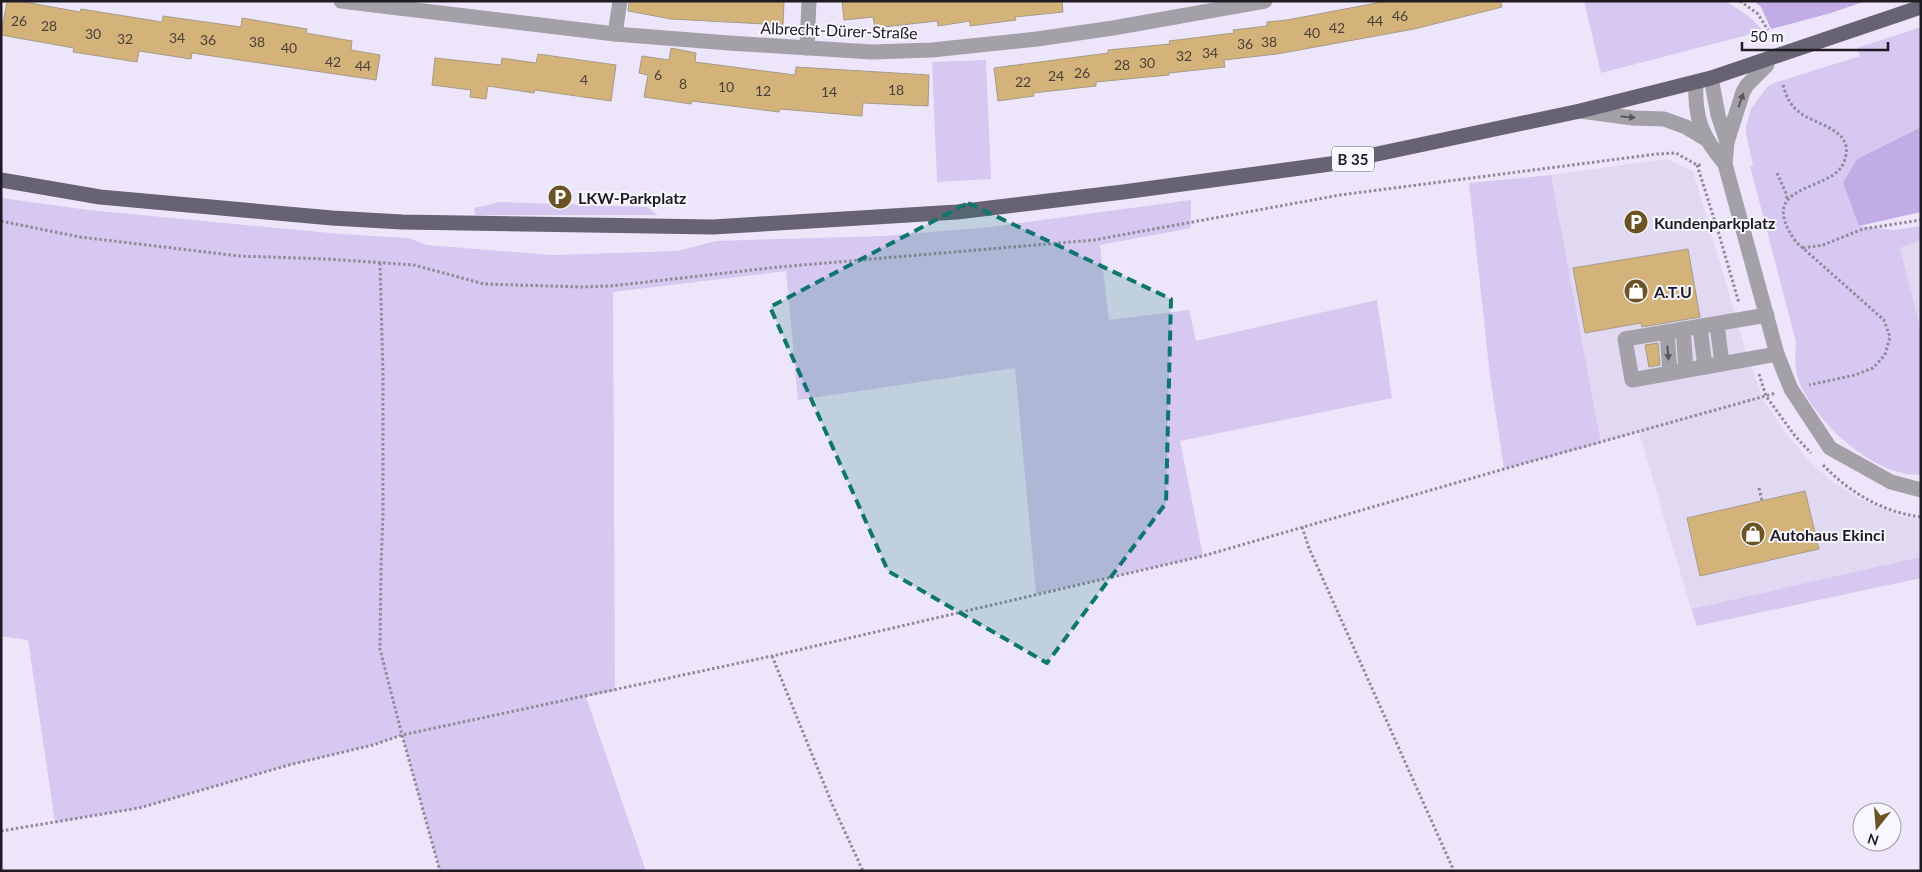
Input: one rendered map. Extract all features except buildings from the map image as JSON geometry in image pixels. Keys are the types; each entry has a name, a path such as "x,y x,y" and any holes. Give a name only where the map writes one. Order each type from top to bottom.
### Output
{"main road":[{"name":"B 35","path":"1,180 100,197 332,218 402,222 712,227 957,212 1330,164 1580,111 1770,61 1921,7"}],"street":[{"name":"Albrecht-Dürer-Straße","path":"341,1 411,6 615,34 880,52 987,45 1122,26 1265,1"},
{"path":"615,34 620,1"},
{"path":"807,48 809,1"},
{"path":"1770,61 1747,85 1743,92 1727,142 1725,164 1777,354 1791,389 1830,448 1891,482 1921,490"},
{"path":"1711,78 1718,114 1727,142"},
{"path":"1696,82 1697,114 1709,145 1725,164"},
{"path":"1580,111 1633,118 1664,119 1686,127 1706,139"},
{"path":"1767,315 1625,339 1632,380 1777,354"},
{"path":"1717,324 1722,364"},
{"path":"1700,327 1705,367"},
{"path":"1683,329 1686,370"},
{"path":"1666,332 1670,373"}],"path":[{"path":"1740,1 1758,14 1768,30"},
{"path":"1783,85 1787,100 1798,112 1839,133 1846,147 1844,162 1836,173 1798,191 1787,200"},
{"path":"1696,165 1744,319"},
{"path":"1777,173 1786,193 1787,200 1783,214 1786,228 1802,248 1884,320 1890,337 1885,355 1873,368 1855,375 1791,389"},
{"path":"1802,248 1823,245 1863,229 1921,220"},
{"path":"380,263 383,483 380,649 440,871"},
{"path":"1,831 139,808 372,745 402,735 772,656 1203,556 1766,396 1755,359"},
{"path":"1759,488 1762,501"},
{"path":"1302,527 1309,548 1454,871"},
{"path":"772,656 833,806 863,871"}],"highlighted area":[{"path":"968,203 1171,299 1166,503 1047,663 888,571 770,307"}],"shaded area":[{"path":"1584,1 1726,1 1751,18 1763,31 1601,73"},
{"path":"1754,1 1866,1 1831,13 1771,29 1761,7"},
{"path":"1921,27 1921,127 1857,159 1859,226 1894,230 1921,226 1921,240 1900,248 1921,330 1921,475 1903,473 1885,467 1850,445 1820,416 1800,384 1796,369 1796,342 1750,166 1753,165 1746,127 1751,109 1767,87 1774,83 1860,56 1857,48"},
{"path":"986,60 991,179 937,182 932,62"},
{"path":"1921,127 1921,212 1859,226 1843,183 1857,159"},
{"path":"1667,159 1693,171 1747,355 1764,401 1791,440 1813,465 1833,482 1860,499 1904,517 1921,519 1921,557 1691,609 1639,432 1601,443 1551,175"},
{"path":"1551,175 1601,443 1504,469 1490,376 1469,183"},
{"path":"1,198 89,210 341,234 408,238 427,245 552,255 677,251 716,241 883,236 990,227 1191,200 1191,228 1100,245 1109,320 1189,310 1196,341 1377,300 1392,398 1180,441 1203,556 1036,594 1015,368 798,400 786,271 613,292 615,691 586,697 646,871 440,871 402,735 373,745 289,765 139,808 55,822 28,640 1,636"},
{"path":"500,202 647,207 658,215 475,215 474,208"},
{"path":"1921,240 1921,330 1900,248"},
{"path":"1921,557 1921,578 1697,626 1691,609"}],"place":[{"name":"LKW-Parkplatz","path":"560,197"},
{"name":"Kundenparkplatz","path":"1636,222"},
{"name":"A.T.U","path":"1636,291"},
{"name":"Autohaus Ekinci","path":"1753,534"}]}
